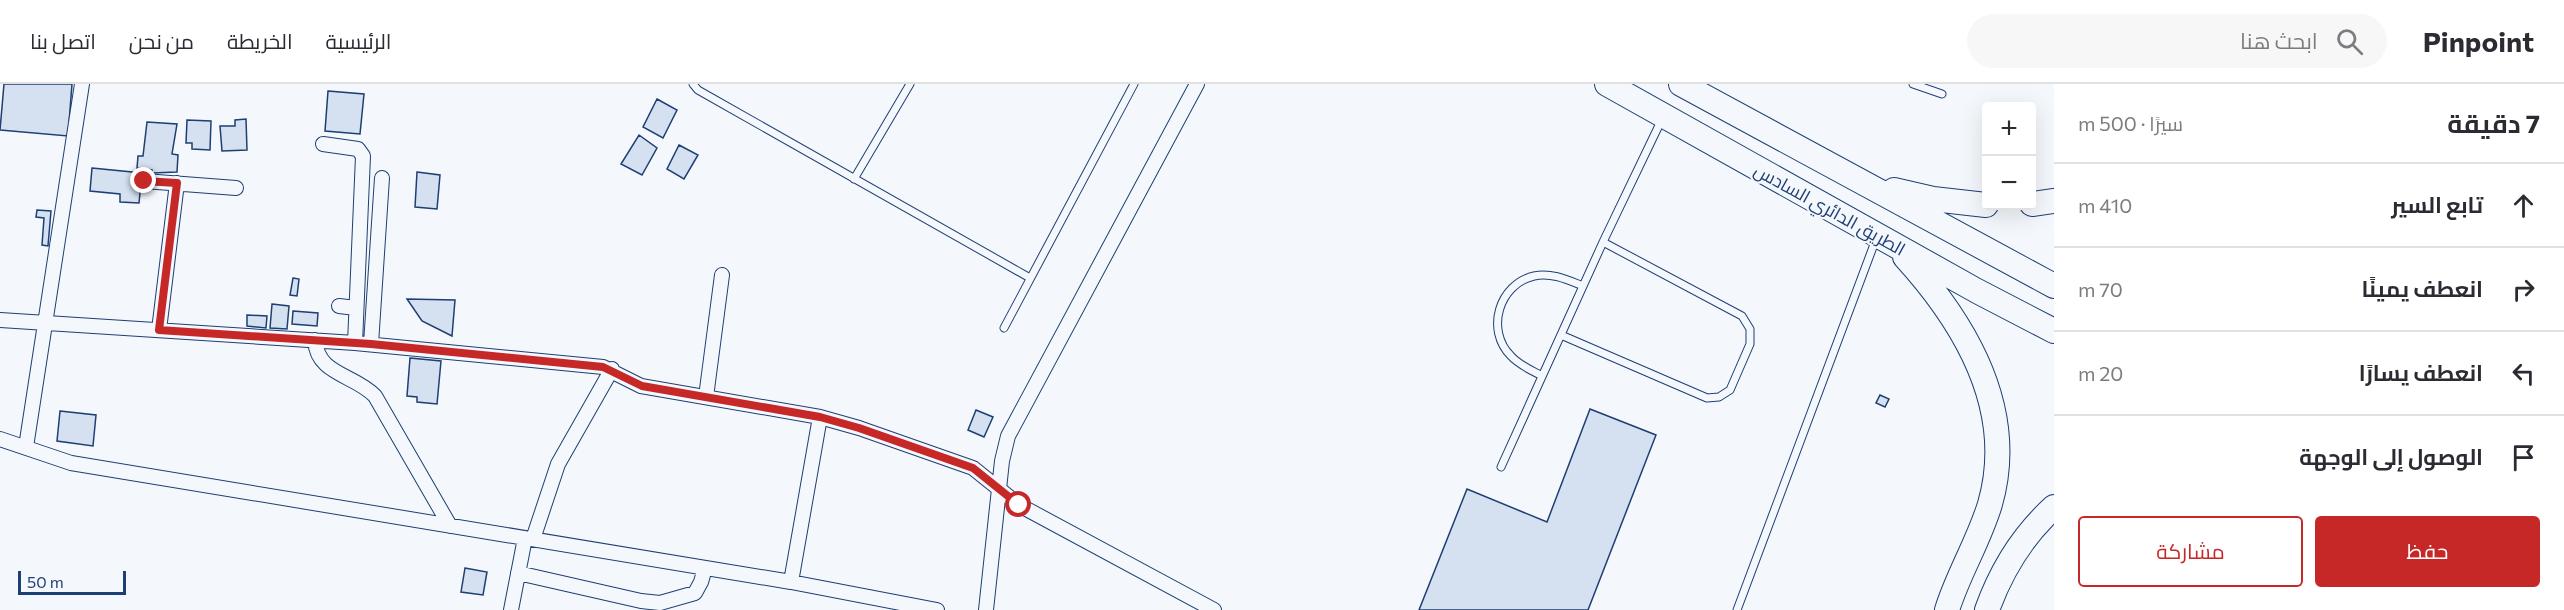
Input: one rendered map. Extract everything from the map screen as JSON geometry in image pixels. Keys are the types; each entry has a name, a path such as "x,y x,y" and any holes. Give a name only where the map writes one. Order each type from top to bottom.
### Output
{"highway":[{"name":"الطريق الدائري السادس","path":"1607,84 2054,331"},
{"path":"1685,85 2054,286"},
{"path":"1858,179 1916,196 1982,204"},
{"path":"2036,203 2054,201"},
{"path":"1878,234 1905,257 1955,321 1986,382 1996,422 1997,463 1990,503 1947,610"},
{"path":"1987,610 2003,572 2015,552 2054,507"}],"street":[{"path":"26,447 82,84"},
{"path":"986,610 999,489 1005,450 1013,425 1197,84"},
{"path":"323,144 358,150 363,156 355,343"},
{"path":"371,344 382,178"},
{"path":"144,181 236,188"},
{"path":"159,330 177,183"},
{"path":"706,398 722,275"},
{"path":"339,306 356,308"},
{"path":"0,320 371,344 612,369 642,386 820,417 859,428 973,468 991,480 1019,505 1214,610"},
{"path":"315,340 315,351 324,364 361,383 375,396 450,526"},
{"path":"511,610 518,573 529,539 564,452 612,369"},
{"path":"790,582 820,417"},
{"path":"0,440 71,463 790,582 937,610"},
{"path":"518,573 641,601 660,603 695,593 702,582 705,568"}],"lane":[{"path":"693,84 698,90 1030,278"},
{"path":"854,178 910,84"},
{"path":"1004,328 1134,84"},
{"path":"1913,84 1942,94"},
{"path":"1501,467 1663,117"},
{"path":"1737,610 1878,234"},
{"path":"1561,335 1707,398 1725,394 1733,384 1750,344 1750,328 1742,316 1603,243"},
{"path":"1542,376 1520,364 1503,346 1497,321 1502,303 1513,287 1535,276 1559,277 1583,286"}],"building":[{"path":"4,84 72,84 68,136 0,130"},
{"path":"328,91 364,94 360,134 325,131"},
{"path":"657,99 677,110 663,138 643,127"},
{"path":"246,119 247,150 222,151 220,126 235,126 235,120"},
{"path":"187,120 211,121 210,150 192,149 192,143 186,143"},
{"path":"147,122 177,124 172,154 178,155 177,172 152,173 152,170 137,168 138,156 143,156"},
{"path":"639,135 657,148 642,175 621,164"},
{"path":"679,145 698,155 684,179 667,169"},
{"path":"92,168 142,173 139,203 120,202 120,194 90,191"},
{"path":"417,172 440,175 437,209 415,207"},
{"path":"37,210 51,211 48,246 42,245 44,218 36,217"},
{"path":"293,278 299,279 297,296 290,295"},
{"path":"407,299 455,300 452,336 422,321"},
{"path":"272,304 289,306 287,329 270,328"},
{"path":"293,311 318,313 317,326 292,324"},
{"path":"247,315 267,316 266,328 247,326"},
{"path":"410,358 441,361 437,404 417,402 417,397 407,396"},
{"path":"1880,395 1889,399 1885,407 1876,403"},
{"path":"1590,409 1656,435 1588,610 1419,610 1467,489 1547,522"},
{"path":"976,410 993,417 984,437 968,430"},
{"path":"60,411 96,415 93,446 57,441"},
{"path":"465,568 487,572 483,595 461,592"}],"route":[{"path":"144,181 177,183 159,330 371,344 603,367 612,369 634,384 642,386 820,417 859,428 973,468 991,480 1019,505"}]}
